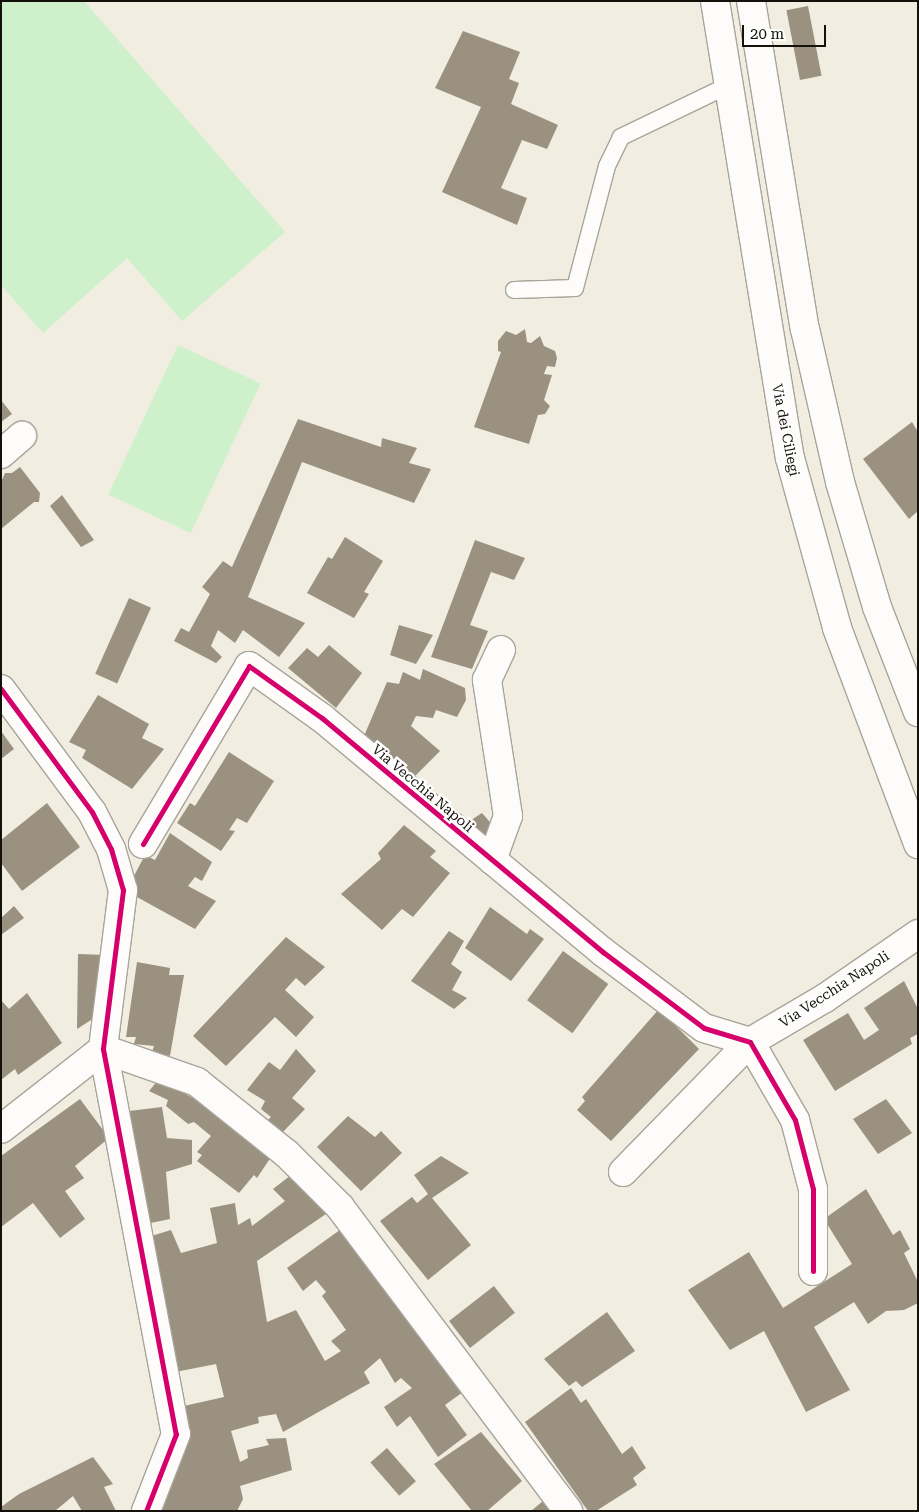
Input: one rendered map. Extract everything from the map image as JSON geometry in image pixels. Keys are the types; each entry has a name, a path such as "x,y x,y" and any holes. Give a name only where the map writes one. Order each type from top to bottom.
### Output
{"street":[{"name":"Via dei Ciliegi","path":"715,1 790,458 837,628 886,766 918,844"},
{"path":"754,7 806,329 840,482 877,607 918,712"},
{"path":"1,454 22,436"},
{"path":"492,860 508,816 487,680 501,650"},
{"name":"Via Vecchia Napoli","path":"143,844 250,666 322,718 603,952 704,1028 750,1042"},
{"path":"1,689 92,812 111,849 123,890 103,1049 176,1434 146,1511"},
{"name":"Via Vecchia Napoli","path":"623,1172 750,1042 825,998 918,934"},
{"path":"750,1042 795,1120 813,1189 813,1270"},
{"path":"1,1129 103,1049"},
{"path":"103,1049 197,1082 288,1154 340,1207 568,1511"}],"lane":[{"path":"514,290 575,288 607,166 621,138 729,85"}],"green space":[{"path":"1,1 84,1 285,232 182,321 127,258 43,333 1,285"},
{"path":"178,345 260,383 191,533 108,495"}],"building":[{"path":"808,6 822,76 800,80 786,10"},
{"path":"463,31 520,52 509,79 519,83 511,104 558,125 547,149 522,140 501,188 527,198 517,225 442,192 481,107 435,88"},
{"path":"525,329 527,342 531,343 540,336 544,346 555,351 557,358 555,367 547,366 544,374 552,375 544,400 550,406 545,414 538,415 529,444 474,427 501,352 498,351 498,341 506,331 516,335"},
{"path":"1,400 12,414 1,422"},
{"path":"298,419 381,447 382,438 417,448 409,463 431,469 414,503 302,462 248,597 305,623 279,657 243,630 235,643 218,630 211,646 222,657 216,663 174,641 181,628 189,632 210,594 202,587 223,561 232,567"},
{"path":"912,422 918,432 918,511 909,519 863,459"},
{"path":"20,467 40,493 39,502 34,502 1,529 1,482 5,473 12,473"},
{"path":"62,495 94,540 81,547 50,506"},
{"path":"345,537 383,561 364,592 369,594 354,618 307,593 328,557 332,559"},
{"path":"475,540 525,558 514,580 491,572 470,625 488,631 472,669 431,657"},
{"path":"129,598 151,608 117,684 95,674"},
{"path":"399,625 433,635 416,664 390,655"},
{"path":"329,645 362,673 336,708 288,668 307,648 318,657"},
{"path":"423,669 465,688 466,700 457,717 436,710 433,718 416,716 411,726 440,751 414,777 364,736 387,682 399,684 403,672 420,680"},
{"path":"98,695 149,724 142,738 164,749 132,789 82,758 86,750 69,742"},
{"path":"1,731 14,749 1,759"},
{"path":"229,752 274,781 247,823 237,818 229,830 235,831 221,851 177,823 190,803 195,806"},
{"path":"47,803 80,847 22,891 1,863 1,840"},
{"path":"482,813 496,829 482,839 465,824"},
{"path":"404,825 436,851 430,857 450,873 413,917 402,909 382,930 341,894 381,859 378,853"},
{"path":"170,833 212,862 202,881 195,877 188,886 216,901 195,929 126,891 145,855 155,860"},
{"path":"14,906 24,918 1,935 1,918"},
{"path":"490,907 527,934 530,929 544,939 511,981 465,948"},
{"path":"449,931 464,941 451,964 462,972 452,990 467,998 454,1009 411,981"},
{"path":"286,937 325,967 305,986 296,978 285,990 314,1017 296,1037 275,1017 226,1066 193,1036"},
{"path":"563,951 608,984 572,1033 527,1000"},
{"path":"78,954 106,955 102,1013 77,1029"},
{"path":"137,962 170,968 169,975 184,975 170,1056 152,1052 154,1046 134,1044 136,1037 126,1037"},
{"path":"904,981 918,1009 918,1034 910,1038 912,1044 835,1091 803,1040 848,1013 864,1040 879,1030 864,1008"},
{"path":"27,993 62,1043 18,1075 15,1069 1,1080 1,1000 9,1009"},
{"path":"659,1009 699,1049 611,1141 577,1110 585,1101 582,1097"},
{"path":"296,1049 316,1071 292,1098 305,1109 281,1134 267,1121 271,1117 261,1109 265,1101 247,1090 269,1062 280,1070"},
{"path":"159,1079 198,1101 271,1157 257,1178 254,1175 239,1193 197,1161 202,1155 197,1152 211,1136 194,1122 188,1124 166,1106 168,1100 149,1091"},
{"path":"80,1099 109,1138 75,1166 84,1178 65,1191 85,1219 60,1238 33,1203 1,1227 1,1156"},
{"path":"886,1099 912,1133 878,1154 853,1119"},
{"path":"162,1107 167,1138 192,1140 192,1164 166,1172 170,1219 141,1225 129,1111"},
{"path":"348,1116 375,1137 381,1131 402,1153 361,1191 317,1147"},
{"path":"441,1156 469,1173 432,1198 471,1245 428,1280 380,1221 412,1197 417,1203 428,1194 414,1175"},
{"path":"295,1172 326,1214 257,1261 267,1322 296,1310 325,1361 341,1351 331,1341 346,1330 322,1296 326,1292 316,1280 303,1291 287,1268 344,1227 463,1392 445,1405 467,1435 438,1457 410,1416 397,1427 384,1407 412,1388 401,1378 395,1383 380,1358 364,1372 370,1383 283,1432 276,1414 258,1417 259,1423 231,1431 240,1462 248,1458 247,1450 269,1445 266,1439 286,1438 292,1470 240,1486 243,1499 237,1511 157,1511 184,1406 224,1397 216,1364 170,1373 145,1238 171,1230 181,1253 217,1243 210,1208 235,1203 238,1225 250,1218 252,1226 285,1201 273,1189"},
{"path":"866,1189 893,1235 900,1230 910,1249 904,1253 918,1282 918,1303 904,1310 886,1311 868,1324 854,1302 814,1327 850,1390 806,1412 764,1331 730,1350 688,1290 749,1252 783,1308 852,1264 824,1219"},
{"path":"494,1286 515,1313 470,1348 449,1321"},
{"path":"607,1312 635,1351 582,1387 576,1381 569,1386 544,1359"},
{"path":"571,1388 581,1403 586,1399 622,1454 632,1446 646,1468 633,1478 637,1485 596,1511 588,1511 525,1422"},
{"path":"481,1432 522,1481 487,1511 472,1511 434,1464"},
{"path":"387,1448 416,1481 399,1496 370,1462"},
{"path":"93,1457 113,1484 104,1487 116,1511 82,1511 73,1496 55,1511 1,1511 1,1507 19,1494"},
{"path":"543,1501 550,1511 531,1511"}],"cycle path":[{"path":"143,844 249,666 322,718 603,952 704,1028 750,1042 795,1120 813,1189 813,1271"},
{"path":"1,689 92,812 111,849 123,890 103,1049 176,1434 146,1511"}]}
